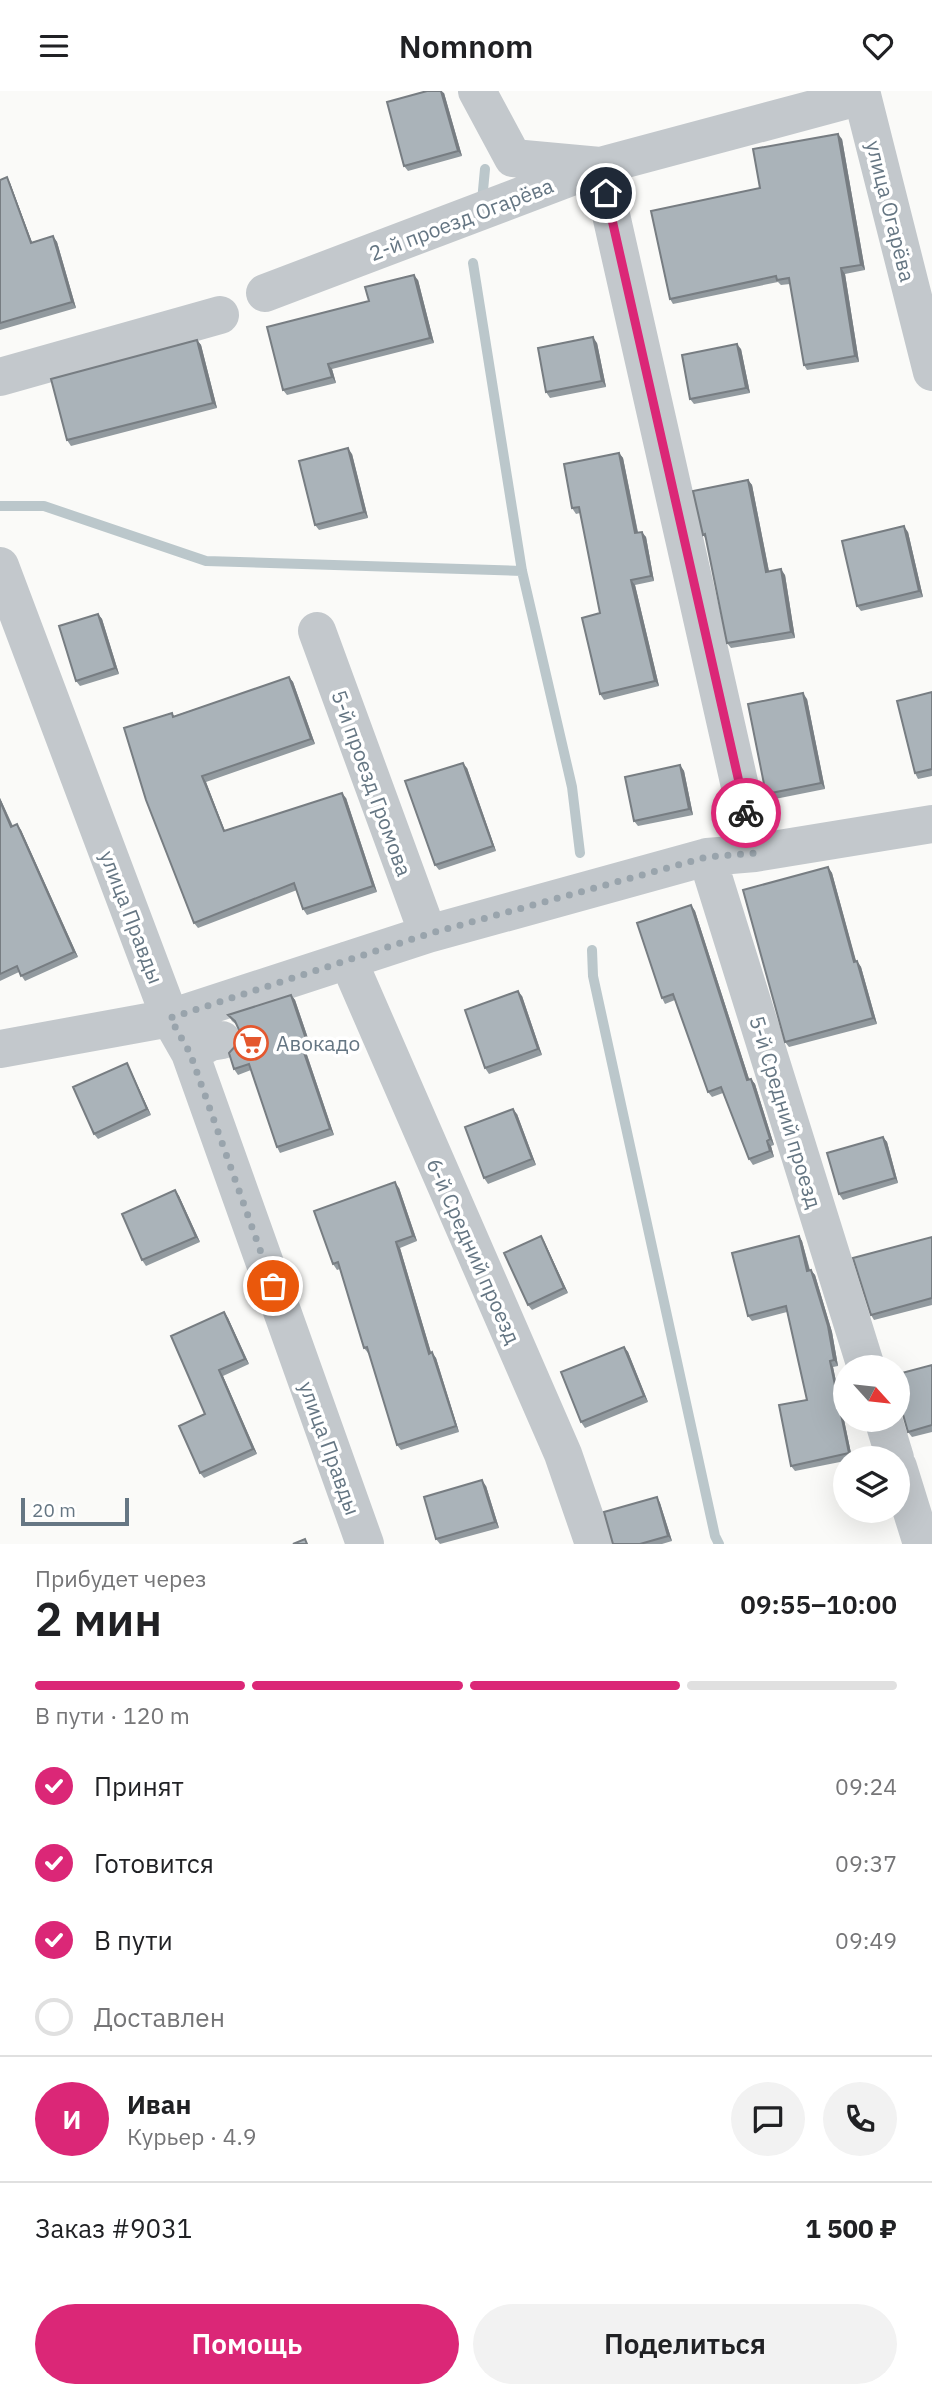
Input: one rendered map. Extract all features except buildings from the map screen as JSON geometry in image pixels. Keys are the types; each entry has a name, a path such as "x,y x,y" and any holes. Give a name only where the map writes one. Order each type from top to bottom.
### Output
{"street":[{"path":"477,91 513,158 600,166 755,853"},
{"name":"2-й проезд Огарёва","path":"265,293 600,166 861,93"},
{"name":"улица Огарёва","path":"861,93 932,372"},
{"path":"0,377 219,315"},
{"name":"улица Правды","path":"0,566 170,1018 206,1046 365,1544"},
{"name":"5-й проезд Громова","path":"317,631 428,934"},
{"path":"0,1049 170,1018 428,934 707,857 755,853 932,824"},
{"name":"5-й Средний проезд","path":"707,857 862,1355"},
{"name":"6-й Средний проезд","path":"348,960 563,1454 594,1544"},
{"path":"910,1506 922,1544"}],"waterway":[{"path":"482,201 485,169"},
{"path":"473,263 522,571 572,787 580,853"},
{"path":"0,506 44,506 206,561 522,571"},
{"path":"592,950 593,976 715,1536 719,1544"}],"way so far":[{"path":"273,1286 190,1053 170,1018 428,934 707,857 755,853 746,813"}],"place":[{"name":"Авокадо","path":"251,1043"}],"route":[{"path":"606,193 746,813"}]}
